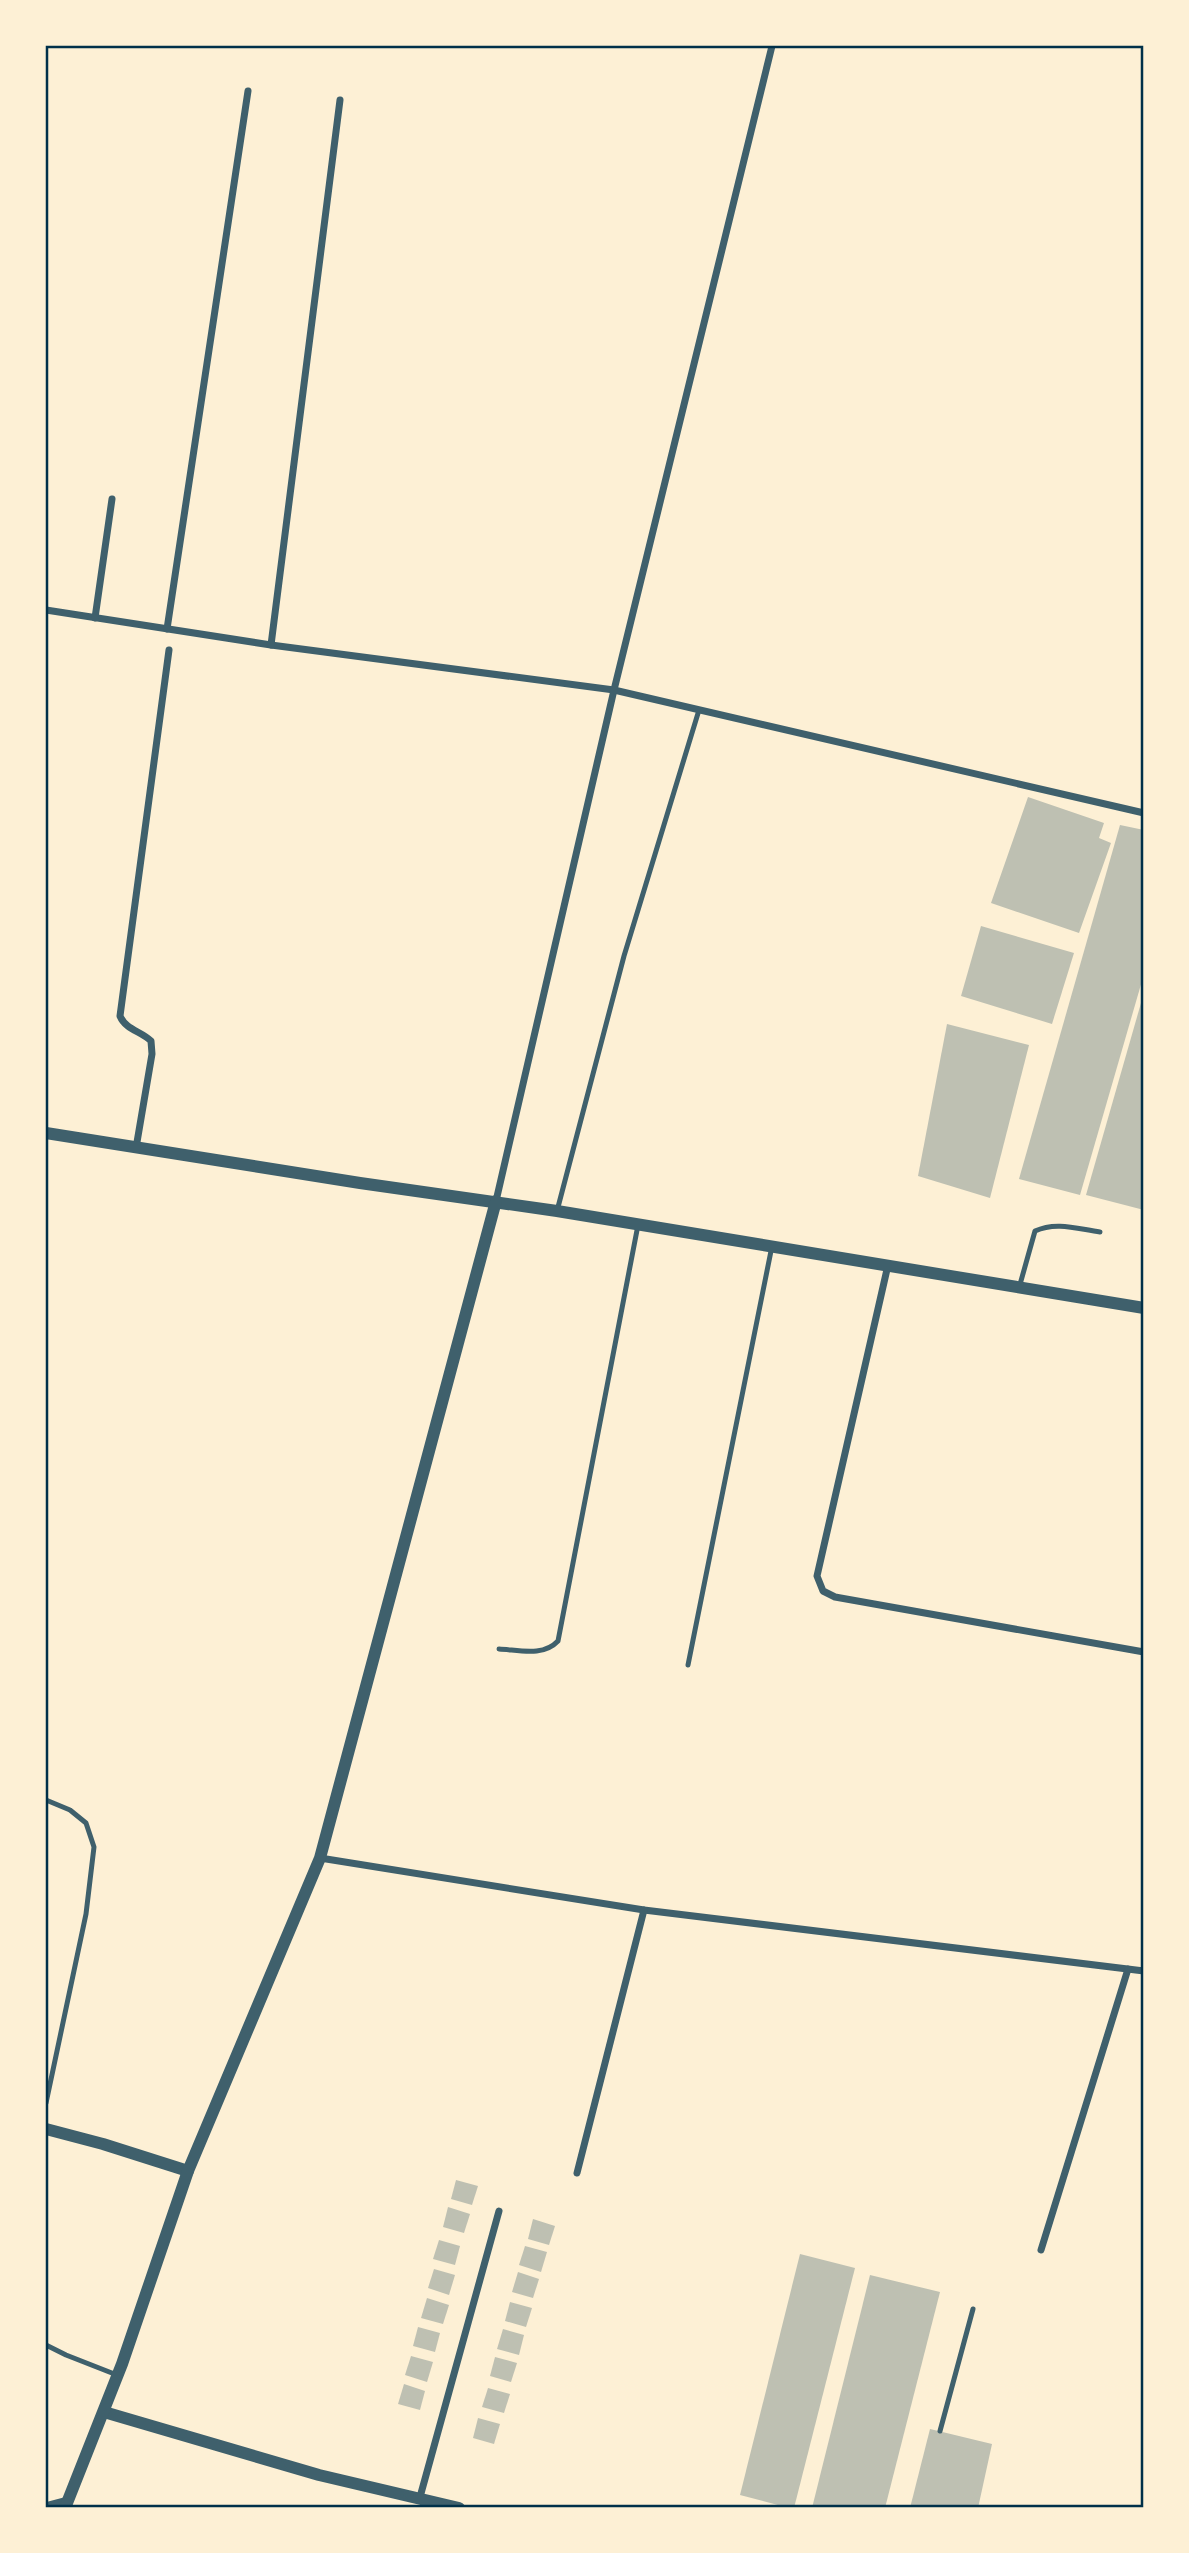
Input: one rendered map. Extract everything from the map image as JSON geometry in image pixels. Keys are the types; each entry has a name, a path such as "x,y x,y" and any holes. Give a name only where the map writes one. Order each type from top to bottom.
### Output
{"street":[{"path":"47,2508 66,2505 118,2375 188,2171 320,1858 496,1201 614,690 772,46"},
{"path":"167,629 248,90"},
{"path":"271,645 340,100"},
{"path":"95,618 112,499"},
{"path":"46,610 271,645 614,690 1143,813"},
{"path":"136,1148 152,1054 151,1041 143,1034 128,1028 120,1016 169,650"},
{"path":"46,1133 359,1183 496,1201 1143,1308"},
{"path":"888,1265 817,1576 823,1591 835,1597 1143,1652"},
{"path":"320,1858 644,1910 1143,1971"},
{"path":"577,2173 644,1910"},
{"path":"1041,2250 1128,1969"},
{"path":"46,2129 188,2171"},
{"path":"420,2497 499,2211"},
{"path":"104,2412 319,2475 459,2508"}],"lane":[{"path":"557,1211 624,956 699,710"},
{"path":"499,1649 541,1652 552,1648 558,1642 638,1224"},
{"path":"1019,1288 1035,1231 1058,1225 1100,1232"},
{"path":"688,1665 772,1246"},
{"path":"46,1800 70,1810 86,1823 94,1847 86,1914 46,2103"},
{"path":"940,2431 973,2309"},
{"path":"46,2345 66,2356 118,2375"}],"building":[{"path":"1028,797 1104,823 1099,838 1111,843 1079,933 991,903"},
{"path":"1120,825 1144,830 1144,974 1080,1195 1019,1179"},
{"path":"981,926 1074,953 1052,1024 961,996"},
{"path":"1144,996 1144,1210 1086,1195"},
{"path":"947,1024 1029,1045 990,1198 918,1176"},
{"path":"456,2180 478,2186 472,2205 451,2199"},
{"path":"448,2207 470,2214 464,2233 443,2227"},
{"path":"533,2219 555,2226 549,2245 528,2239"},
{"path":"439,2240 460,2246 455,2265 433,2259"},
{"path":"525,2246 547,2252 541,2272 519,2265"},
{"path":"800,2254 855,2268 794,2508 789,2508 740,2495"},
{"path":"434,2269 455,2275 449,2295 428,2288"},
{"path":"518,2272 539,2279 533,2298 512,2292"},
{"path":"870,2275 940,2292 885,2508 812,2508"},
{"path":"427,2298 449,2305 443,2324 421,2318"},
{"path":"510,2302 532,2308 526,2327 505,2321"},
{"path":"418,2327 440,2333 435,2352 413,2346"},
{"path":"503,2329 524,2335 519,2355 497,2349"},
{"path":"411,2356 433,2362 427,2382 405,2375"},
{"path":"495,2357 517,2363 511,2382 490,2376"},
{"path":"404,2384 425,2391 420,2410 398,2404"},
{"path":"488,2388 510,2394 504,2413 482,2407"},
{"path":"478,2418 500,2424 494,2444 473,2438"},
{"path":"930,2429 992,2444 978,2508 910,2508"}]}
